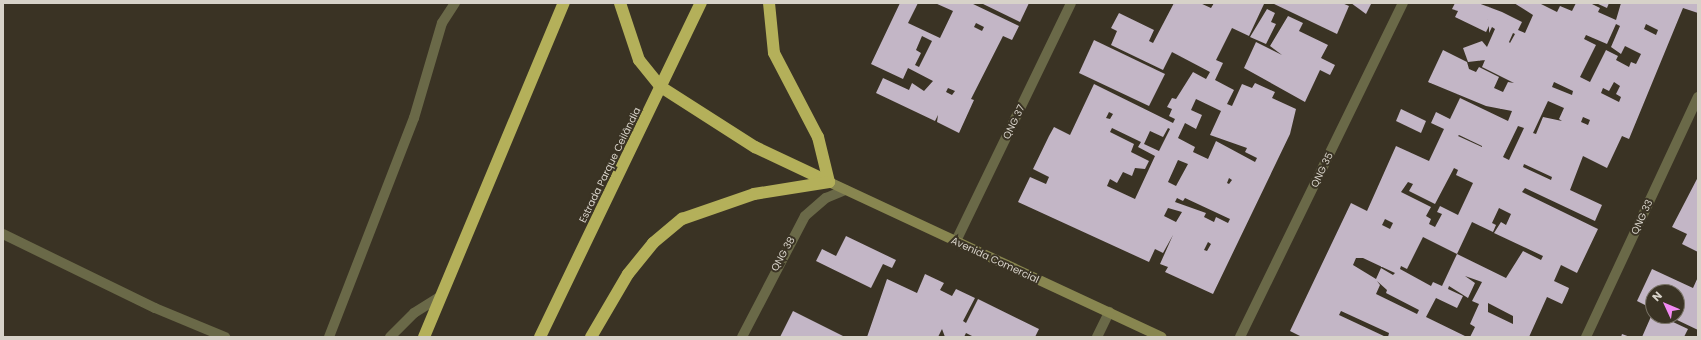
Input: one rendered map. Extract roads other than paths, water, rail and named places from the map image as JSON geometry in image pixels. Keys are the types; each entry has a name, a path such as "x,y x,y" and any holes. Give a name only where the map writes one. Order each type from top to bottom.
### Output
{"highway":[{"path":"424,337 564,3"},
{"path":"620,3 639,60 661,87 755,147 829,182"},
{"name":"Estrada Parque Ceilândia","path":"540,337 701,3"},
{"path":"769,3 774,53 818,137 829,182"},
{"path":"591,337 628,274 653,243 682,219 754,194 829,182"}],"main road":[{"name":"Avenida Comercial","path":"829,182 1162,337"}],"street":[{"path":"329,337 402,153 442,23 455,3"},
{"name":"QNG 37","path":"956,242 1071,3"},
{"name":"QNG 35","path":"1240,337 1403,3"},
{"name":"QNG 33","path":"1586,337 1698,97"},
{"name":"QNG 38","path":"742,337 805,216 826,198 845,190"},
{"path":"3,234 155,308 225,337"},
{"path":"390,337 414,313 441,296"},
{"path":"1097,337 1109,312"}]}
